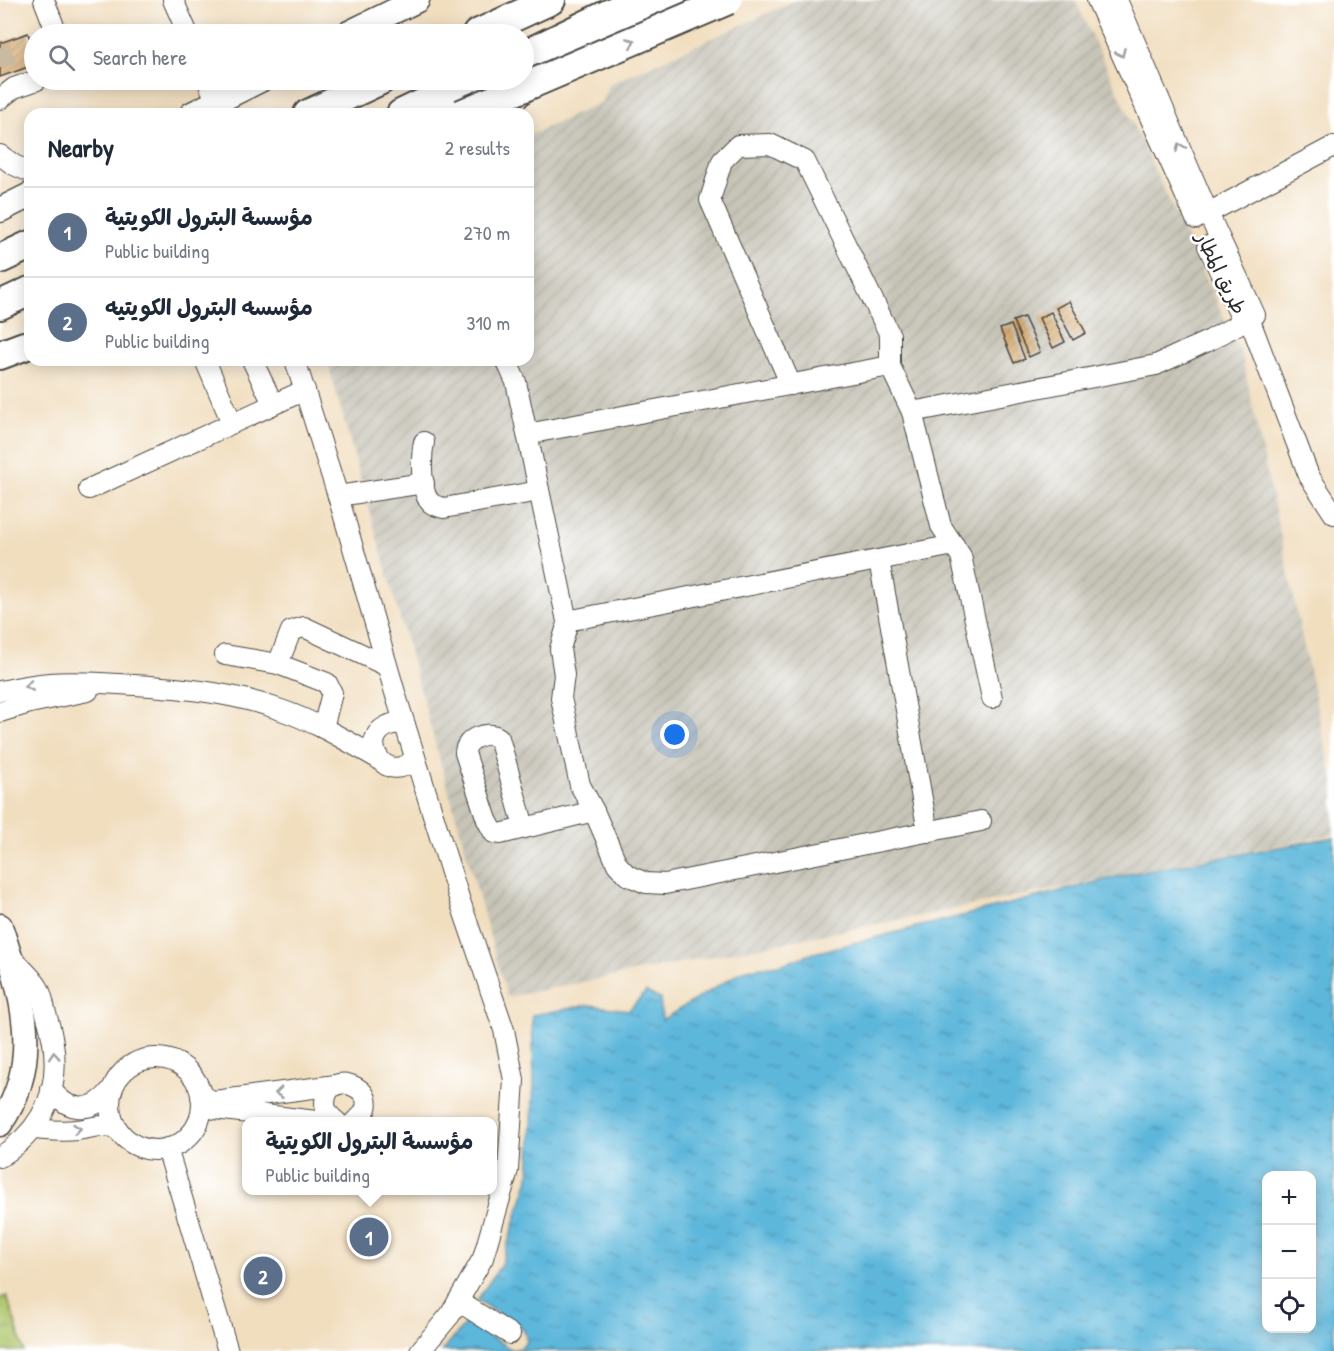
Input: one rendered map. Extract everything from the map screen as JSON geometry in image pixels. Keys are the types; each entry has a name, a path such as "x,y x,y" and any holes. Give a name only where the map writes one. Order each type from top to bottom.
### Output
{"highway":[{"path":"486,24 523,0"},
{"path":"499,24 551,0"},
{"path":"534,50 637,0"},
{"path":"534,83 728,0"},
{"path":"321,108 360,90"},
{"path":"414,108 451,90"},
{"path":"475,108 517,90"},
{"path":"0,259 24,248"},
{"path":"0,307 24,294"},
{"path":"0,307 24,300"}],"main road":[{"path":"370,23 417,0"},
{"path":"534,80 574,50 673,0"},
{"path":"204,108 240,90"},
{"path":"505,108 524,90"},
{"path":"0,210 24,198"},
{"path":"0,926 19,988 27,1049 21,1084 0,1124"}],"street":[{"path":"44,0 53,24"},
{"path":"173,0 184,24"},
{"path":"370,23 388,0"},
{"name":"طريق المطار","path":"1097,0 1246,320 1255,315 1208,213 1117,0"},
{"path":"8,87 24,83"},
{"path":"212,90 217,102"},
{"path":"791,385 710,200 723,161 738,145 770,144 805,161 890,335 890,366 912,412 941,526 961,556 992,698"},
{"path":"1208,213 1334,146"},
{"path":"0,155 24,169"},
{"path":"912,412 1156,365 1246,320 1309,476 1334,514"},
{"path":"207,366 231,423"},
{"path":"255,366 273,404"},
{"path":"297,366 338,496 405,725 460,901 504,1030 514,1080 508,1170 483,1258 450,1315 420,1351"},
{"path":"509,366 516,382 567,621 560,649 564,675 561,698 573,761 580,785 617,864 627,875 646,883 665,884 981,821"},
{"path":"527,434 890,366"},
{"path":"89,489 304,390"},
{"path":"424,442 421,467 429,502 444,508 539,490"},
{"path":"338,496 424,483"},
{"path":"567,621 954,545"},
{"path":"879,560 928,832"},
{"path":"278,664 291,631 304,627 387,666"},
{"path":"225,655 278,664 327,683 332,693 323,728"},
{"path":"0,692 48,683 174,687 232,696 280,710 323,728 394,768 403,767 416,758"},
{"path":"0,712 70,694 129,685"},
{"path":"379,759 374,743 393,715 396,696"},
{"path":"349,742 363,742 391,724 405,725"},
{"path":"522,819 499,738 494,734 472,740 465,747 465,753 487,820 496,834 522,819 594,811"},
{"path":"0,1157 34,1129 47,1105 55,1071 52,1034 38,987 10,955"},
{"path":"34,1129 76,1130 109,1125 118,1130 127,1140 140,1147 153,1150 167,1148 179,1144 189,1136 196,1126 201,1105 197,1083 189,1072 165,1059 152,1058 127,1067 104,1099 93,1106 70,1106 57,1098 51,1089"},
{"path":"201,1105 214,1101 344,1083 352,1084 364,1094 365,1110 361,1117"},
{"path":"332,1117 327,1112 326,1097 336,1085"},
{"path":"112,1089 110,1110 118,1130"},
{"path":"201,1105 284,1117"},
{"path":"167,1148 228,1351"},
{"path":"458,1301 510,1334"}],"shaded area":[{"path":"797,0 1075,0 1242,356 1332,777 1334,777 1334,834 507,997 329,366 534,366 534,133 602,102 610,84"}],"green space":[{"path":"7,1296 24,1351 0,1351 0,1298"}],"water":[{"path":"1334,837 1334,1351 442,1351 467,1322 512,1350 521,1348 527,1342 524,1330 477,1300 501,1265 529,1178 534,1082 532,1015 588,1005 629,1010 646,992 660,999 662,1020 746,969 780,965 814,953 1125,875"}],"building":[{"path":"24,34 24,69 0,77 0,43"},
{"path":"1069,301 1086,333 1073,340 1056,308"},
{"path":"1051,312 1065,342 1053,348 1039,318"},
{"path":"1024,317 1040,352 1029,357 1013,321"},
{"path":"1011,325 1025,359 1014,363 1000,329"}],"tunnel":[{"path":"0,47 9,74"}],"place":[{"name":"مؤسسة البترول الكويتية","path":"369,1237"},
{"name":"مؤسسه البترول الكويتيه","path":"263,1276"}]}
